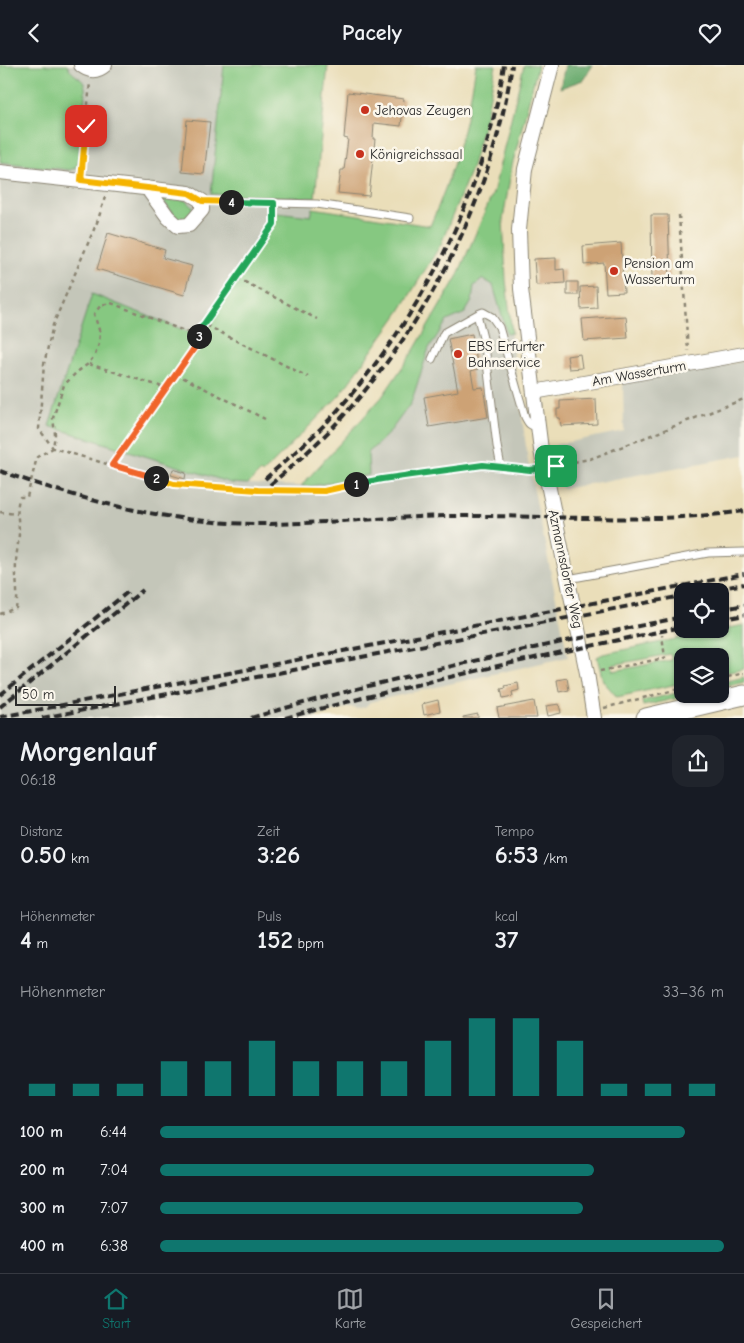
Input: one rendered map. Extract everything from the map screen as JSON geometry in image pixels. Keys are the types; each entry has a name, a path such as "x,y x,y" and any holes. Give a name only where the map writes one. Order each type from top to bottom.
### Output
{"main road":[{"path":"646,718 744,695"}],"street":[{"path":"86,68 97,70 105,65"},
{"name":"Azmannsdorfer Weg","path":"552,65 525,169 519,231 521,289 544,463 594,714"},
{"path":"0,172 81,180 189,193 202,201 202,210 189,225 178,225 168,217 147,188"},
{"name":"Am Wasserturm","path":"534,392 744,354"}],"lane":[{"path":"202,201 317,204 410,218"},
{"path":"432,359 444,333 483,312 492,317 499,327 525,417 533,427 538,426"},
{"path":"478,314 485,346 501,467"},
{"path":"568,579 708,553 744,552"}],"path":[{"path":"81,180 86,68"},
{"path":"108,183 98,220 53,325 44,364 39,429 53,449 174,484 235,489 324,491 382,479 483,465 530,470 590,459 744,399"},
{"path":"53,449 55,434 53,418 64,385 88,364 95,355 99,344 100,333 94,314 96,309 104,303 111,303 188,333 198,329 204,324 274,224 274,203"},
{"path":"679,215 689,364"},
{"path":"237,278 317,319"},
{"path":"204,324 308,377"},
{"path":"112,465 200,340 198,329"},
{"path":"88,364 166,388"},
{"path":"176,374 265,419"},
{"path":"0,614 16,608 18,600 16,565 17,543 20,535 17,504 20,497 27,497 37,457 53,449"},
{"path":"0,512 17,514"},
{"path":"587,673 665,658 662,635"},
{"path":"729,677 744,673"},
{"path":"594,714 674,690"}],"shaded area":[{"path":"0,65 224,65 211,194 315,198 312,216 276,212 199,336 231,483 301,486 382,397 414,350 457,277 502,271 528,461 568,657 370,702 365,707 356,709 351,707 311,718 0,718"},
{"path":"744,361 744,455 562,489 555,445 624,431 623,383"}],"green space":[{"path":"0,65 67,65 73,74 82,81 85,95 78,163 75,168 70,170 0,162"},
{"path":"224,65 328,65 315,198 211,194"},
{"path":"476,65 496,65 486,116 471,169 441,244 400,311 340,395 262,474 260,472 248,484 231,483 49,426 92,294 199,336 276,212 311,216 313,208 430,226 446,187 459,147"},
{"path":"524,65 538,65 512,166 503,219 506,280 512,333 507,334 493,285 483,279 474,286 472,301 465,313 447,321 429,348 411,403 389,433 368,453 369,475 312,486 301,486 382,397 414,350 457,277 493,193"},
{"path":"565,65 593,65 583,80 560,88"},
{"path":"167,195 190,203 194,210 190,217 181,220 177,218 162,199 161,196"},
{"path":"744,625 744,669 729,672 729,648 674,648 674,685 617,697 603,681 597,657 603,654 681,638 729,638 729,628","holes":["670,654 672,660 613,671 612,665"]},
{"path":"744,677 744,682 729,686 729,681"},
{"path":"674,694 674,699 643,706 642,701"}],"building":[{"name":"Königreichssaal","path":"348,92 404,99 401,126 374,123 373,139 375,139 369,196 338,193 341,170 344,170 348,139 344,138"},
{"path":"187,120 210,122 204,174 182,172"},
{"path":"651,215 668,215 670,279 652,280"},
{"path":"108,233 165,250 163,258 192,266 184,295 97,269"},
{"path":"621,243 624,292 606,293 604,263 584,265 583,246"},
{"path":"556,258 556,270 564,269 565,283 536,285 534,259"},
{"path":"567,282 578,282 578,295 567,295"},
{"path":"596,286 597,308 581,309 580,287"},
{"path":"626,316 628,338 584,341 582,319"},
{"path":"472,334 478,369 471,371 474,388 483,387 488,417 429,427 424,397 458,391 448,339"},
{"path":"580,354 582,368 569,369 567,356"},
{"path":"596,399 597,424 561,426 560,418 557,418 557,409 560,409 560,401"},
{"path":"173,469 186,473 185,479 171,475"},
{"path":"567,678 569,690 559,692 557,680"},
{"path":"518,683 519,690 512,692 513,696 503,698 501,689"},
{"path":"438,700 440,711 424,715 422,704"},
{"path":"534,701 537,718 499,718 497,708"},
{"path":"559,704 561,713 548,716 546,706"},
{"path":"478,714 478,718 463,718 463,717"}],"railway":[{"path":"265,479 329,420 362,382 392,341 419,299 443,255 464,210 481,163 504,65"},
{"path":"270,485 326,434 368,387 426,303 450,259 471,212 489,164 502,115 512,65"},
{"path":"0,471 95,501 159,515 224,523 284,524 449,516 644,518 711,515 744,511"},
{"path":"0,717 744,574"},
{"path":"729,587 744,584"},
{"path":"0,707 143,590"},
{"path":"0,695 129,591"},
{"path":"42,718 674,598"},
{"path":"729,608 744,605"},
{"path":"729,618 744,615"},
{"path":"251,718 411,675 674,619"},
{"path":"285,718 483,669 674,629"}],"place":[{"name":"Jehovas Zeugen","path":"365,110"},
{"name":"Königreichssaal","path":"360,154"},
{"name":"Pension am Wasserturm","path":"614,271"},
{"name":"EBS Erfurter Bahnservice","path":"458,354"}],"route":[{"path":"86,126 81,180 189,193 202,201 274,203 274,224 204,324 198,329 200,340 112,465 174,484 258,490 324,491 382,479 483,465 530,470 556,466"}]}
